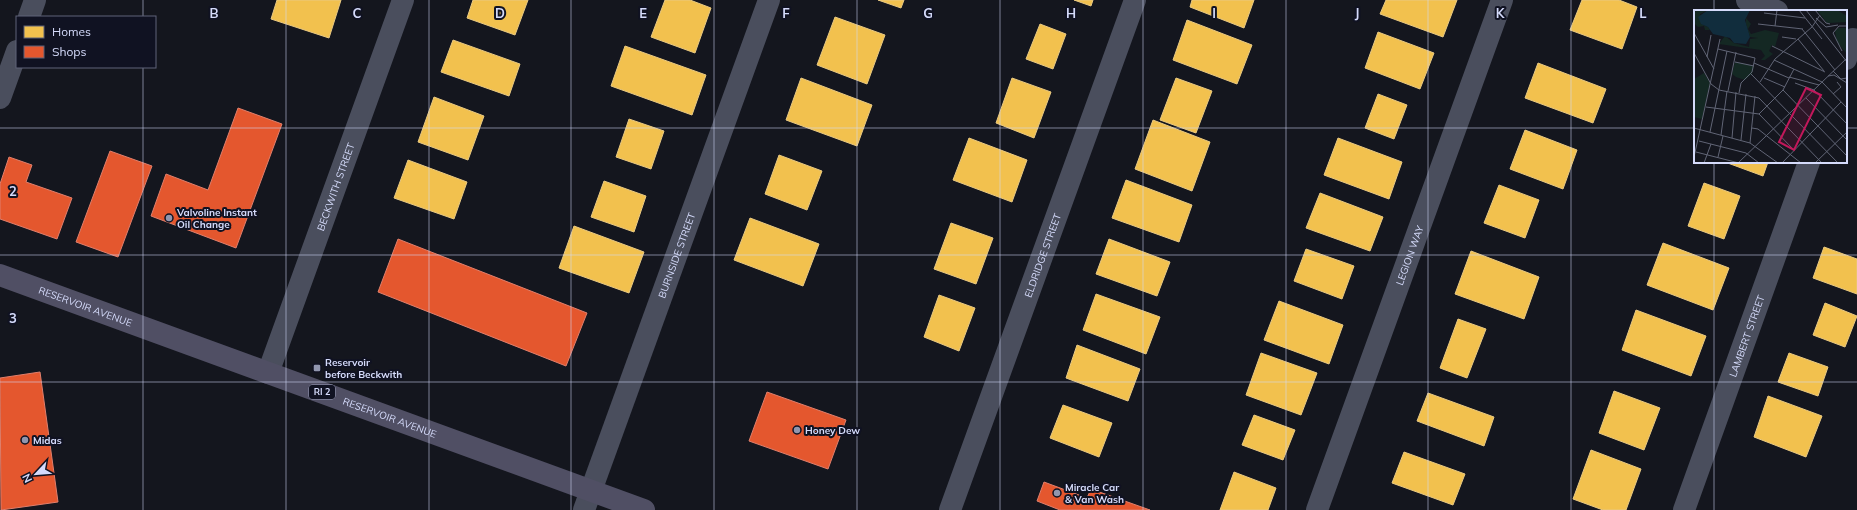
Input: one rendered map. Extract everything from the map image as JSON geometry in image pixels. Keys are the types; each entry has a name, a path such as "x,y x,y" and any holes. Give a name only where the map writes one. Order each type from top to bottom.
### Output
{"main road":[{"name":"RESERVOIR AVENUE","path":"0,275 268,373 587,500 644,510"}],"street":[{"path":"29,16 35,0"},
{"name":"BECKWITH STREET","path":"268,373 403,0"},
{"name":"BURNSIDE STREET","path":"587,500 769,0"},
{"name":"ELDRIDGE STREET","path":"950,510 1135,0"},
{"name":"LEGION WAY","path":"1317,510 1502,0"},
{"path":"1747,0 1774,10"},
{"path":"1847,56 1852,38"},
{"path":"0,98 16,54"},
{"name":"LAMBERT STREET","path":"1684,510 1809,163"}],"building: Homes":[{"path":"277,0 341,0 329,38 271,19"},
{"path":"473,0 528,0 515,35 467,18"},
{"path":"665,0 690,0 711,8 695,53 651,37"},
{"path":"878,0 904,0 901,8"},
{"path":"1074,0 1093,0 1091,6"},
{"path":"1192,0 1254,0 1244,28 1190,7"},
{"path":"1386,0 1457,0 1443,37 1380,14"},
{"path":"1582,0 1619,0 1637,7 1622,49 1570,30"},
{"path":"835,17 885,35 867,84 817,65"},
{"path":"1187,20 1252,45 1237,84 1173,60"},
{"path":"1040,24 1066,34 1053,69 1026,59"},
{"path":"1378,32 1434,53 1420,89 1365,68"},
{"path":"453,40 520,64 509,96 441,72"},
{"path":"625,46 706,75 692,115 611,86"},
{"path":"1538,63 1606,89 1593,123 1525,98"},
{"path":"801,78 872,105 857,146 786,120"},
{"path":"1012,78 1051,92 1034,138 996,123"},
{"path":"1176,78 1212,91 1196,133 1160,120"},
{"path":"1378,94 1407,105 1394,139 1365,128"},
{"path":"434,97 484,116 468,160 418,142"},
{"path":"629,119 664,131 651,169 616,157"},
{"path":"1153,120 1210,142 1192,191 1135,169"},
{"path":"1525,130 1577,150 1563,189 1510,169"},
{"path":"969,138 1027,160 1012,202 953,180"},
{"path":"1338,138 1402,162 1389,199 1324,175"},
{"path":"779,155 822,171 807,210 765,194"},
{"path":"408,160 467,182 454,219 394,198"},
{"path":"1728,163 1768,163 1763,176"},
{"path":"1126,180 1192,205 1179,242 1112,218"},
{"path":"604,181 646,196 634,232 591,217"},
{"path":"1704,183 1740,196 1724,239 1688,226"},
{"path":"1499,185 1539,200 1525,238 1484,223"},
{"path":"1320,193 1383,217 1370,251 1306,228"},
{"path":"750,218 819,244 803,286 734,260"},
{"path":"951,223 993,238 976,284 934,269"},
{"path":"574,226 644,252 629,293 559,268"},
{"path":"1109,239 1170,262 1157,296 1096,274"},
{"path":"1663,243 1729,268 1713,310 1647,285"},
{"path":"1824,247 1857,259 1857,294 1813,278"},
{"path":"1306,249 1354,266 1342,299 1294,281"},
{"path":"1471,251 1539,277 1524,319 1455,294"},
{"path":"1096,294 1160,317 1146,354 1083,330"},
{"path":"939,295 975,308 959,351 924,337"},
{"path":"1279,301 1343,325 1329,364 1264,340"},
{"path":"1825,303 1857,316 1845,347 1813,335"},
{"path":"1636,310 1706,336 1691,376 1622,350"},
{"path":"1458,319 1486,329 1467,378 1440,368"},
{"path":"1077,345 1140,369 1128,401 1066,378"},
{"path":"1261,353 1317,373 1301,415 1246,395"},
{"path":"1789,353 1828,367 1818,396 1778,382"},
{"path":"1614,391 1660,408 1644,450 1599,433"},
{"path":"1428,393 1494,417 1484,446 1417,421"},
{"path":"1768,396 1822,416 1806,457 1754,437"},
{"path":"1063,405 1112,423 1099,457 1050,438"},
{"path":"1254,415 1295,430 1283,460 1242,445"},
{"path":"1591,450 1641,469 1626,510 1603,510 1573,499"},
{"path":"1404,452 1465,474 1453,505 1392,483"},
{"path":"1234,472 1276,488 1268,510 1220,510"}],"building: Shops":[{"path":"238,108 282,124 236,248 151,216 166,174 208,190"},
{"path":"110,151 152,166 118,257 76,242"},
{"path":"9,157 32,165 26,182 72,198 57,239 0,219 0,184"},
{"path":"398,239 587,313 566,366 378,292"},
{"name":"Midas","path":"40,372 58,502 1,510 0,378"},
{"name":"Honey Dew","path":"767,392 846,420 828,469 749,441"},
{"name":"Miracle Car & Van Wash","path":"1044,482 1087,498 1091,489 1150,510 1060,510 1037,501"}],"place":[{"name":"Valvoline Instant Oil Change","path":"169,218"},
{"name":"Reservoir before Beckwith","path":"317,368"},
{"name":"Honey Dew","path":"797,430"},
{"name":"Midas","path":"25,440"},
{"name":"Miracle Car & Van Wash","path":"1057,493"}]}
